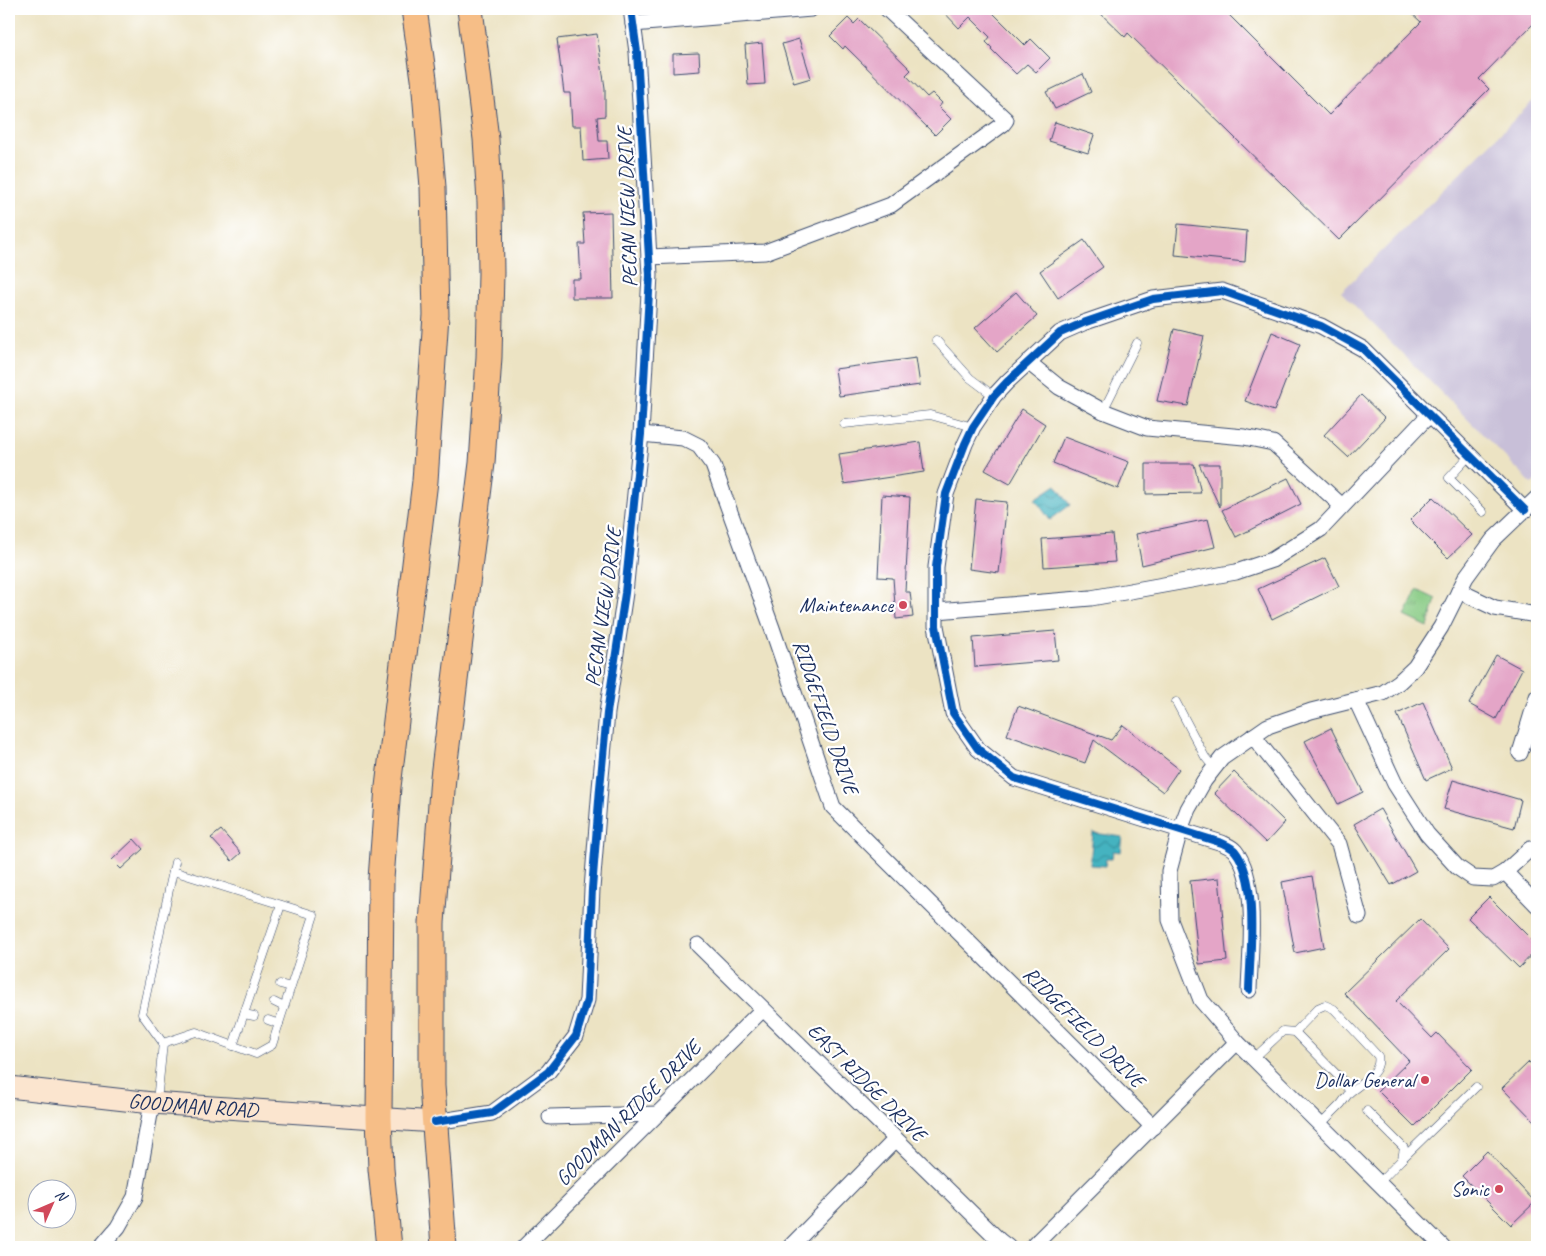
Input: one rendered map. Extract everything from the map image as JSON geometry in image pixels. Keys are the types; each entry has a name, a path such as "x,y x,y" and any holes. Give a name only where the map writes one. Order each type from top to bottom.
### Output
{"highway":[{"path":"389,1247 381,1169 379,1118 381,869 388,787 425,480 436,315 433,186 425,87 414,9"},
{"path":"444,1247 432,1086 432,950 438,828 482,463 490,357 490,202 486,139 470,9"}],"main road":[{"name":"GOODMAN ROAD","path":"9,1088 155,1103 435,1122"}],"street":[{"path":"632,16 811,9"},
{"path":"649,257 765,252 891,205 1003,124 1006,120 887,9"},
{"name":"PECAN VIEW DRIVE","path":"435,1122 492,1113 548,1072 576,1036 587,1000 592,889 604,741 625,593 641,434 650,275 637,52 632,16"},
{"path":"1249,990 1252,903 1243,864 1234,849 1222,843 1014,778 978,749 953,713 936,626 936,567 946,494 972,427 994,396 1060,333 1153,299 1222,291 1321,326 1362,349 1525,510"},
{"path":"1028,362 1059,387 1103,411 1147,428 1244,437 1273,443 1342,506"},
{"path":"937,611 1091,598 1236,572 1272,560 1321,529 1429,415"},
{"name":"RIDGEFIELD DRIVE","path":"641,434 682,438 699,446 713,465 834,807 1153,1127"},
{"path":"1443,1247 1253,1059 1201,1000 1170,920 1170,871 1180,830 1188,809 1204,781 1222,758 1268,726 1311,711 1382,694 1399,682 1416,667 1441,627 1466,577 1492,540 1537,498"},
{"path":"1459,591 1495,608 1537,615"},
{"path":"1520,753 1537,697"},
{"path":"1356,700 1395,784 1427,834 1457,867 1473,878 1493,879 1505,872 1530,849 1537,850"},
{"path":"1253,736 1339,844 1359,916"},
{"path":"1505,872 1537,905"},
{"name":"EAST RIDGE DRIVE","path":"698,945 895,1140 1008,1247"},
{"name":"GOODMAN RIDGE DRIVE","path":"524,1247 763,1009"},
{"path":"1032,1247 1237,1042"},
{"path":"101,1247 118,1227 135,1197 155,1103"},
{"path":"550,1117 658,1114"},
{"path":"790,1247 895,1140"}],"lane":[{"path":"936,340 970,378 994,396"},
{"path":"1103,411 1137,343"},
{"path":"844,424 930,416 972,427"},
{"path":"1470,456 1449,478 1483,512"},
{"path":"1176,702 1204,757 1214,768"},
{"path":"155,1103 163,1043 142,1014 175,862"},
{"path":"163,1043 196,1032 256,1054 272,1045 314,915 173,872"},
{"path":"233,1046 281,905"},
{"path":"256,976 265,979"},
{"path":"280,984 291,987"},
{"path":"250,995 259,998"},
{"path":"274,1002 284,1007"},
{"path":"1295,1032 1318,1008 1325,1006 1334,1009 1378,1056 1380,1063 1376,1071 1349,1093 1342,1104 1320,1126"},
{"path":"244,1014 254,1016"},
{"path":"268,1020 278,1024"},
{"path":"1253,1059 1283,1031 1295,1032 1347,1085 1349,1093"},
{"path":"1379,1183 1476,1087"},
{"path":"1367,1110 1404,1148 1402,1159"}],"shaded area":[{"path":"1537,97 1537,479 1532,484 1341,292"}],"green space":[{"path":"1417,590 1436,599 1428,627 1405,616"}],"water":[{"path":"1056,485 1070,505 1050,520 1035,499"},
{"path":"1093,833 1123,837 1121,852 1113,851 1112,859 1106,859 1105,866 1090,865"}],"building":[{"path":"941,9 989,9 1025,45 1031,39 1050,58 1036,72 1027,64 1016,74 991,49 986,42 990,37 970,17 959,28"},
{"path":"1096,9 1223,9 1329,115 1421,22 1407,9 1537,9 1537,20 1479,79 1489,89 1339,240 1128,33 1125,37"},
{"path":"848,18 854,24 859,19 911,70 906,75 927,97 932,93 942,103 939,107 951,119 935,135 845,46 843,49 830,36"},
{"path":"597,34 605,88 605,116 597,117 599,141 607,141 608,159 583,161 581,126 572,126 570,93 564,93 557,39"},
{"path":"799,39 811,78 794,83 782,44"},
{"path":"762,43 765,84 748,85 745,45"},
{"path":"699,53 700,71 673,73 673,54"},
{"path":"1083,74 1091,92 1055,109 1046,92"},
{"path":"1055,122 1094,135 1088,153 1049,141"},
{"path":"611,212 613,298 572,298 572,279 581,279 579,244 585,244 583,213"},
{"path":"1178,224 1247,231 1245,262 1175,255"},
{"path":"1084,240 1103,267 1058,298 1040,271"},
{"path":"1016,292 1037,316 997,352 975,328"},
{"path":"1174,329 1204,336 1188,406 1157,401"},
{"path":"1272,332 1300,344 1274,411 1245,401"},
{"path":"916,358 920,385 839,396 835,369"},
{"path":"1361,395 1385,418 1348,457 1324,435"},
{"path":"1022,409 1045,424 1010,484 985,470"},
{"path":"1064,437 1129,462 1118,489 1053,463"},
{"path":"920,442 924,472 844,484 839,454"},
{"path":"1146,464 1194,464 1201,493 1146,494"},
{"path":"1199,464 1220,464 1220,507"},
{"path":"1288,478 1301,504 1236,537 1222,510"},
{"path":"882,495 910,497 905,592 910,592 913,617 896,619 893,578 878,577"},
{"path":"1433,497 1472,535 1448,558 1410,520"},
{"path":"976,499 1007,502 999,573 969,569"},
{"path":"1208,519 1215,547 1142,565 1136,534"},
{"path":"1112,534 1115,562 1044,567 1042,539"},
{"path":"1325,558 1339,586 1272,619 1258,589"},
{"path":"1055,631 1058,660 975,667 973,638"},
{"path":"1496,655 1522,669 1496,719 1469,704"},
{"path":"1423,702 1452,768 1426,780 1397,714"},
{"path":"1018,706 1111,740 1123,725 1179,769 1163,792 1094,740 1085,763 1007,735"},
{"path":"1331,728 1363,792 1338,804 1305,741"},
{"path":"1234,772 1285,822 1266,843 1214,793"},
{"path":"1453,780 1521,800 1514,828 1444,809"},
{"path":"1380,809 1416,871 1391,885 1354,824"},
{"path":"221,830 241,853 232,861 211,838"},
{"path":"134,839 143,849 121,869 112,860"},
{"path":"1312,876 1324,947 1295,953 1282,882"},
{"path":"1219,878 1227,961 1199,964 1190,881"},
{"path":"1489,897 1537,945 1537,949 1519,968 1468,918"},
{"path":"1420,919 1449,949 1396,1001 1432,1038 1437,1033 1472,1069 1414,1127 1378,1091 1409,1061 1344,993"},
{"path":"1529,1062 1537,1070 1537,1124 1502,1088"},
{"name":"Sonic","path":"1487,1151 1535,1202 1511,1225 1462,1176"}],"cycle path":[{"path":"435,1122 492,1113 548,1072 576,1036 587,1000 592,889 600,788 607,713 625,593 641,434 650,275 637,52 631,9"},
{"path":"1249,990 1250,898 1243,864 1234,850 1222,843 1014,778 978,749 953,713 936,626 936,567 946,494 973,427 994,396 1060,333 1153,299 1222,291 1321,326 1363,349 1525,510"}],"place":[{"name":"Maintenance","path":"903,605"},
{"name":"Dollar General","path":"1425,1080"},
{"name":"Sonic","path":"1499,1189"}]}
